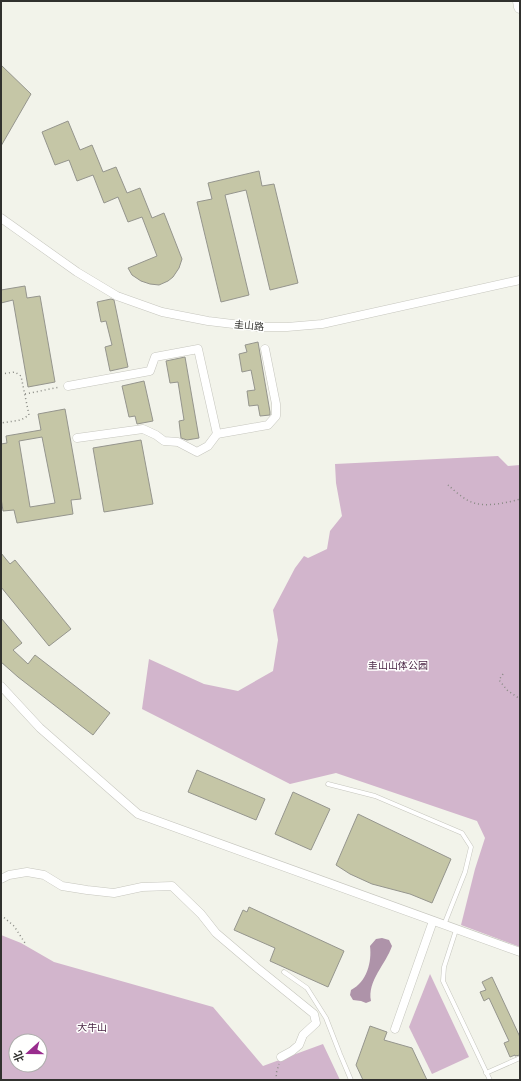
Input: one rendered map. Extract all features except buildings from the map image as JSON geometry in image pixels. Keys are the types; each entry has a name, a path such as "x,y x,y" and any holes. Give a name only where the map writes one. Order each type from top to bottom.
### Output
{"street":[{"path":"519,1 520,7"},
{"name":"圭山路","path":"1,218 77,272 117,296 162,312 208,321 258,327 287,327 322,324 520,280"},
{"path":"68,386 150,371 155,357 198,349 217,434"},
{"path":"77,438 143,429 156,434 164,441 178,442 197,452 208,446 217,434 268,425 276,416 276,404 265,349"},
{"path":"1,686 40,728 138,814 520,952"},
{"path":"1,879 9,875 27,872 44,875 62,886 114,893 142,887 172,886 201,914 216,933 256,968 314,1014 316,1023 303,1035 299,1045 281,1057"},
{"path":"395,1029 433,921"}],"lane":[{"path":"328,784 375,796 462,833 471,847 465,872 444,925"},
{"path":"456,930 444,967 443,981 490,1080"},
{"path":"284,972 307,988 326,1018 351,1080"},
{"path":"486,1073 520,1058"}],"path":[{"path":"1,374 15,372 21,376 29,415 21,420 1,423"},
{"path":"24,394 68,386"},
{"path":"448,485 458,494 473,503 495,504 520,499"},
{"path":"503,674 499,680 508,690 520,699"},
{"path":"1,915 14,926 25,943"},
{"path":"277,1080 276,1074 281,1057"}],"green space":[{"name":"圭山山体公园","path":"498,456 508,466 520,465 520,947 461,925 475,869 485,838 477,821 336,773 290,784 142,709 149,659 204,684 238,691 273,671 278,640 273,610 295,568 304,556 308,558 327,549 330,531 342,516 336,483 335,464"},
{"name":"大牛山","path":"1,935 21,943 54,962 213,1007 263,1066 323,1044 340,1080 1,1080"},
{"path":"430,974 469,1057 432,1074 409,1027"}],"shaded area":[{"path":"382,938 389,940 392,946 374,980 371,1001 366,1003 353,1000 350,995 351,990 365,977 369,965 370,946 376,939"}]}
